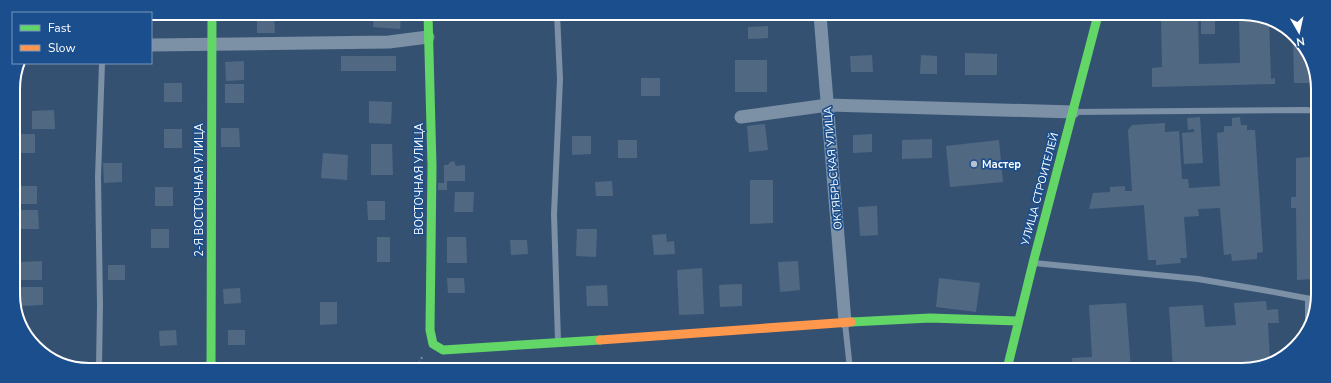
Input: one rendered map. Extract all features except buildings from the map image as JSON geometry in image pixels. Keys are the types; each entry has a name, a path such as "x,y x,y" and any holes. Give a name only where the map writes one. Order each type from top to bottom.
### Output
{"street":[{"name":"2-Я ВОСТОЧНАЯ УЛИЦА","path":"211,363 212,20"},
{"name":"ВОСТОЧНАЯ УЛИЦА","path":"428,20 432,166 430,330 433,344 443,350 558,343"},
{"name":"ОКТЯБРЬСКАЯ УЛИЦА","path":"820,20 845,322"},
{"name":"УЛИЦА СТРОИТЕЛЕЙ","path":"1008,363 1097,20"},
{"path":"152,45 389,42 428,37"},
{"path":"741,117 828,105 1073,112"},
{"path":"558,343 845,322 930,318 1018,321"}],"lane":[{"path":"557,20 560,79 554,214 558,343"},
{"path":"99,363 100,305 98,177 102,64"},
{"path":"1073,112 1311,110"},
{"path":"1033,263 1198,279 1263,290 1308,299 1308,315"},
{"path":"845,322 849,363"}],"traffic: fast":[{"path":"211,363 212,20"},
{"path":"428,20 432,166 430,330 433,344 443,350 600,340"},
{"path":"1008,363 1097,20"},
{"path":"851,322 930,318 1018,321"}],"traffic: slow":[{"path":"600,340 851,322"}],"place":[{"name":"Мастер","path":"974,164"}]}
